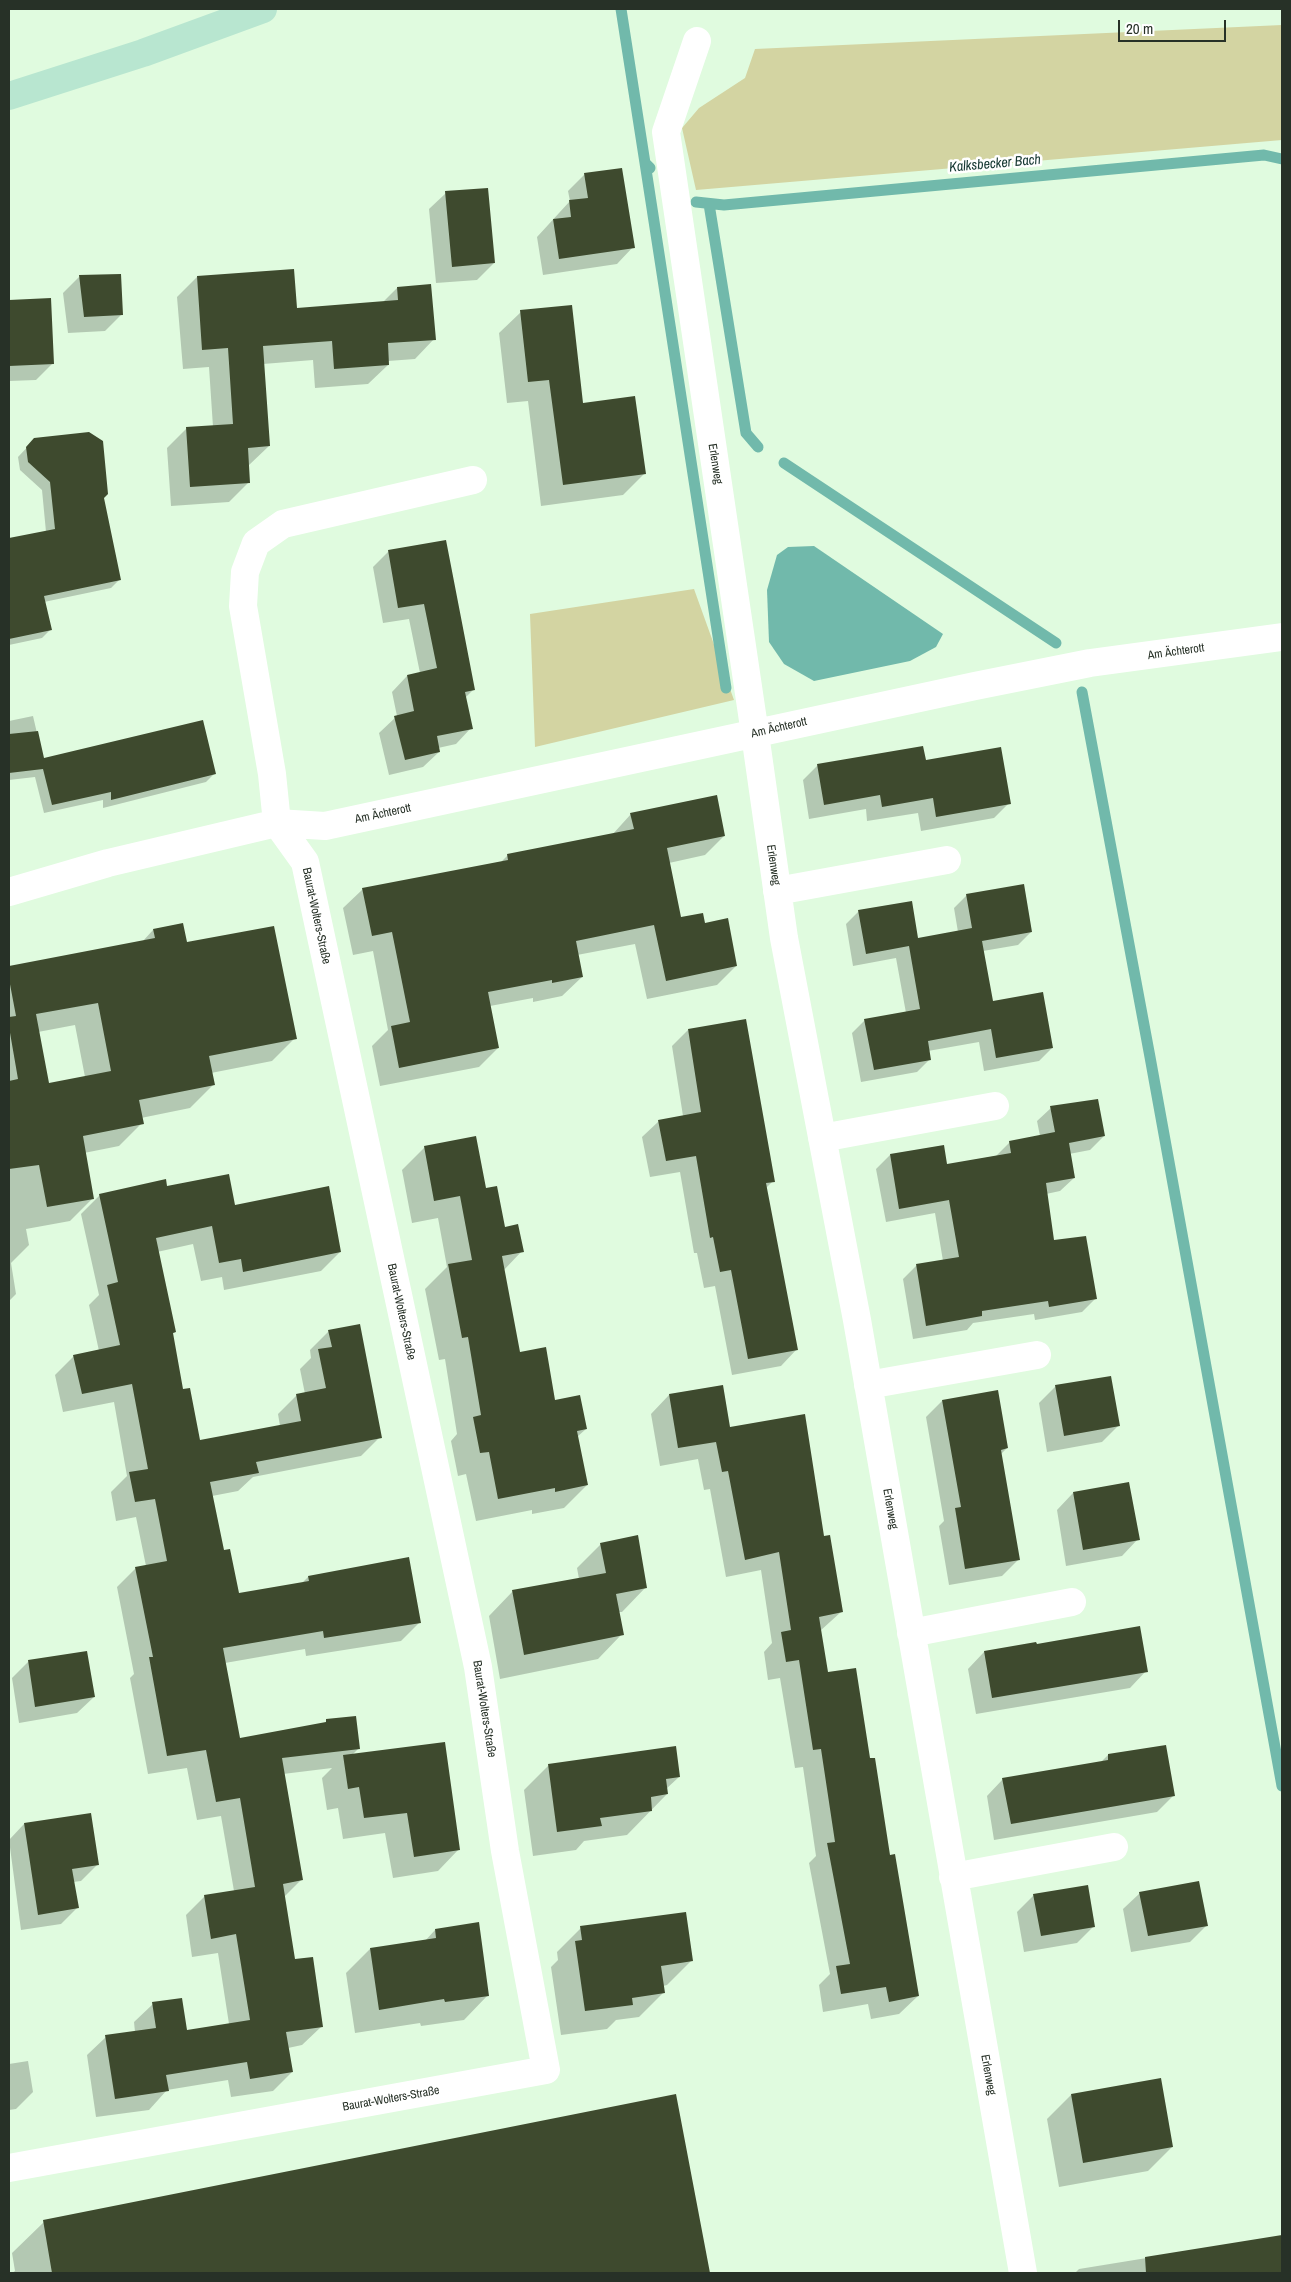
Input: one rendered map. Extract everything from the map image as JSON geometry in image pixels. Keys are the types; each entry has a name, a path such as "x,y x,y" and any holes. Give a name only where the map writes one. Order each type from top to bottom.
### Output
{"main road":[{"path":"9,96 143,52 263,9"}],"street":[{"name":"Erlenweg","path":"697,41 666,132 784,938 868,1385 1023,2273"},
{"path":"277,824 272,774 243,606 245,572 256,544 283,524 473,480"},
{"name":"Am Ächterott","path":"9,892 108,862 277,824 325,826 1090,663 1282,637"},
{"name":"Baurat-Wolters-Straße","path":"9,2168 546,2070 505,1851 478,1667 305,862 277,824"},
{"name":"Erlenweg","path":"777,891 947,860"},
{"path":"822,1138 995,1106"},
{"path":"868,1385 1037,1355"},
{"path":"911,1633 1072,1602"},
{"path":"953,1877 1114,1847"}],"green space":[{"path":"1282,25 1282,140 696,190 682,128 699,108 745,78 755,49"},
{"path":"694,589 734,700 535,747 530,614"}],"water":[{"path":"814,546 943,634 936,647 910,661 814,681 784,664 769,642 767,590 777,555 788,547"}],"building":[{"path":"622,168 635,248 559,259 553,219 571,217 569,200 588,198 584,173"},
{"path":"488,188 495,263 452,267 445,191"},
{"path":"294,269 297,308 398,300 397,287 431,284 436,340 388,343 389,365 334,369 332,341 263,346 270,446 248,448 250,483 190,487 186,427 233,424 228,348 202,350 197,276"},
{"path":"121,274 123,315 84,317 79,275"},
{"path":"51,298 54,364 9,366 9,300"},
{"path":"572,305 583,403 635,396 646,474 563,485 549,380 528,382 520,310"},
{"path":"89,432 103,441 108,494 104,498 121,580 44,596 52,630 9,639 9,538 55,529 50,482 28,462 26,447 34,438"},
{"path":"446,540 475,690 465,692 473,729 437,736 440,752 405,760 394,716 414,711 407,675 437,668 424,604 398,608 388,550"},
{"path":"203,720 216,774 111,800 111,792 52,805 43,769 9,773 9,734 38,731 44,758"},
{"path":"923,746 926,760 1001,747 1011,804 936,817 933,798 882,807 880,795 824,805 817,764"},
{"path":"717,795 725,836 667,848 681,917 703,913 705,923 728,918 737,966 666,981 654,925 576,941 583,977 552,983 552,980 488,992 499,1048 399,1068 391,1026 410,1022 392,932 372,936 362,888 508,860 507,854 634,829 630,813"},
{"path":"1024,884 1032,932 982,941 993,1001 1043,992 1053,1048 996,1058 991,1029 928,1041 931,1060 874,1070 864,1019 920,1009 909,946 866,954 858,910 912,901 918,938 972,928 966,894"},
{"path":"183,923 187,942 274,926 297,1039 209,1056 215,1085 139,1100 144,1124 83,1136 94,1199 47,1207 39,1165 9,1169 9,1081 18,1079 9,1027 9,1017 16,1016 9,979 9,966 155,938 153,929","holes":["98,1003 111,1071 49,1083 36,1014"]},
{"path":"746,1019 775,1182 766,1183 798,1350 748,1359 731,1270 720,1272 713,1237 710,1238 696,1156 666,1161 658,1120 701,1112 688,1029"},
{"path":"1098,1099 1105,1136 1069,1143 1075,1178 1046,1183 1054,1240 1086,1236 1097,1299 1049,1307 1048,1301 982,1311 982,1316 926,1326 916,1264 959,1257 949,1200 899,1209 890,1154 944,1145 947,1164 1011,1153 1009,1141 1055,1132 1050,1106"},
{"path":"476,1136 486,1188 497,1186 505,1227 518,1224 524,1252 502,1256 520,1352 546,1347 555,1400 580,1395 587,1429 577,1431 588,1485 555,1492 555,1488 498,1499 489,1452 480,1453 473,1417 481,1415 468,1337 462,1338 448,1264 472,1260 460,1196 434,1201 424,1146"},
{"path":"229,1174 235,1205 329,1186 341,1252 243,1272 241,1259 219,1263 212,1226 156,1238 176,1332 173,1333 183,1389 190,1388 200,1440 301,1421 296,1394 326,1388 318,1349 332,1347 328,1330 360,1324 382,1438 256,1462 259,1473 210,1482 224,1550 230,1549 239,1593 309,1581 308,1576 409,1557 421,1623 324,1638 323,1631 223,1648 240,1738 326,1722 326,1719 356,1716 360,1749 282,1758 303,1880 283,1884 295,1959 313,1957 323,2027 286,2032 293,2072 250,2079 247,2062 166,2075 169,2091 115,2099 105,2035 156,2028 152,2002 182,1998 187,2030 250,2020 236,1934 211,1939 204,1895 255,1887 240,1798 216,1802 206,1750 167,1756 149,1657 153,1657 135,1567 167,1561 155,1499 135,1502 129,1472 148,1469 132,1384 82,1394 73,1355 120,1345 107,1285 118,1282 99,1194 166,1179 167,1186"},
{"path":"1111,1376 1120,1426 1064,1436 1055,1385"},
{"path":"723,1385 730,1427 805,1414 824,1536 830,1535 843,1612 819,1617 828,1672 856,1668 870,1758 875,1758 890,1855 895,1854 919,1996 889,2002 886,1987 841,1994 836,1966 850,1964 827,1843 835,1842 821,1749 813,1750 799,1660 786,1662 781,1632 791,1630 779,1552 745,1560 728,1471 722,1472 716,1442 678,1448 669,1394"},
{"path":"998,1390 1008,1448 1001,1450 1020,1560 965,1569 955,1508 961,1507 942,1400"},
{"path":"1129,1482 1140,1540 1083,1550 1073,1492"},
{"path":"638,1535 647,1588 616,1594 624,1635 524,1655 512,1590 606,1573 600,1543"},
{"path":"1140,1626 1148,1672 992,1698 984,1651"},
{"path":"87,1651 95,1697 35,1707 28,1660"},
{"path":"445,1742 460,1850 414,1857 407,1813 364,1818 359,1787 348,1789 343,1755"},
{"path":"1166,1745 1175,1796 1011,1824 1002,1778 1108,1760 1108,1754"},
{"path":"676,1746 680,1777 666,1779 668,1794 651,1797 652,1811 600,1818 602,1826 557,1832 548,1764"},
{"path":"91,1813 99,1865 72,1869 79,1908 38,1915 24,1823"},
{"path":"1199,1881 1208,1926 1148,1936 1139,1892"},
{"path":"1088,1885 1095,1927 1041,1936 1033,1894"},
{"path":"686,1912 693,1961 661,1966 665,1993 632,1998 633,2005 585,2011 575,1941 582,1940 580,1926"},
{"path":"479,1922 489,1996 445,2002 444,1999 379,2010 370,1948 436,1938 435,1929"},
{"path":"1161,2078 1173,2147 1083,2163 1071,2094"},
{"path":"676,2094 710,2273 52,2273 43,2220"},
{"path":"1282,2235 1282,2273 1146,2273 1145,2257"}],"waterway":[{"path":"621,9 645,163 650,168"},
{"name":"Kalksbecker Bach","path":"696,202 724,205 1264,155 1282,159"},
{"path":"645,163 726,688"},
{"path":"709,204 746,433 758,447"},
{"path":"784,463 1056,643"},
{"path":"1082,692 1282,1786"}]}
